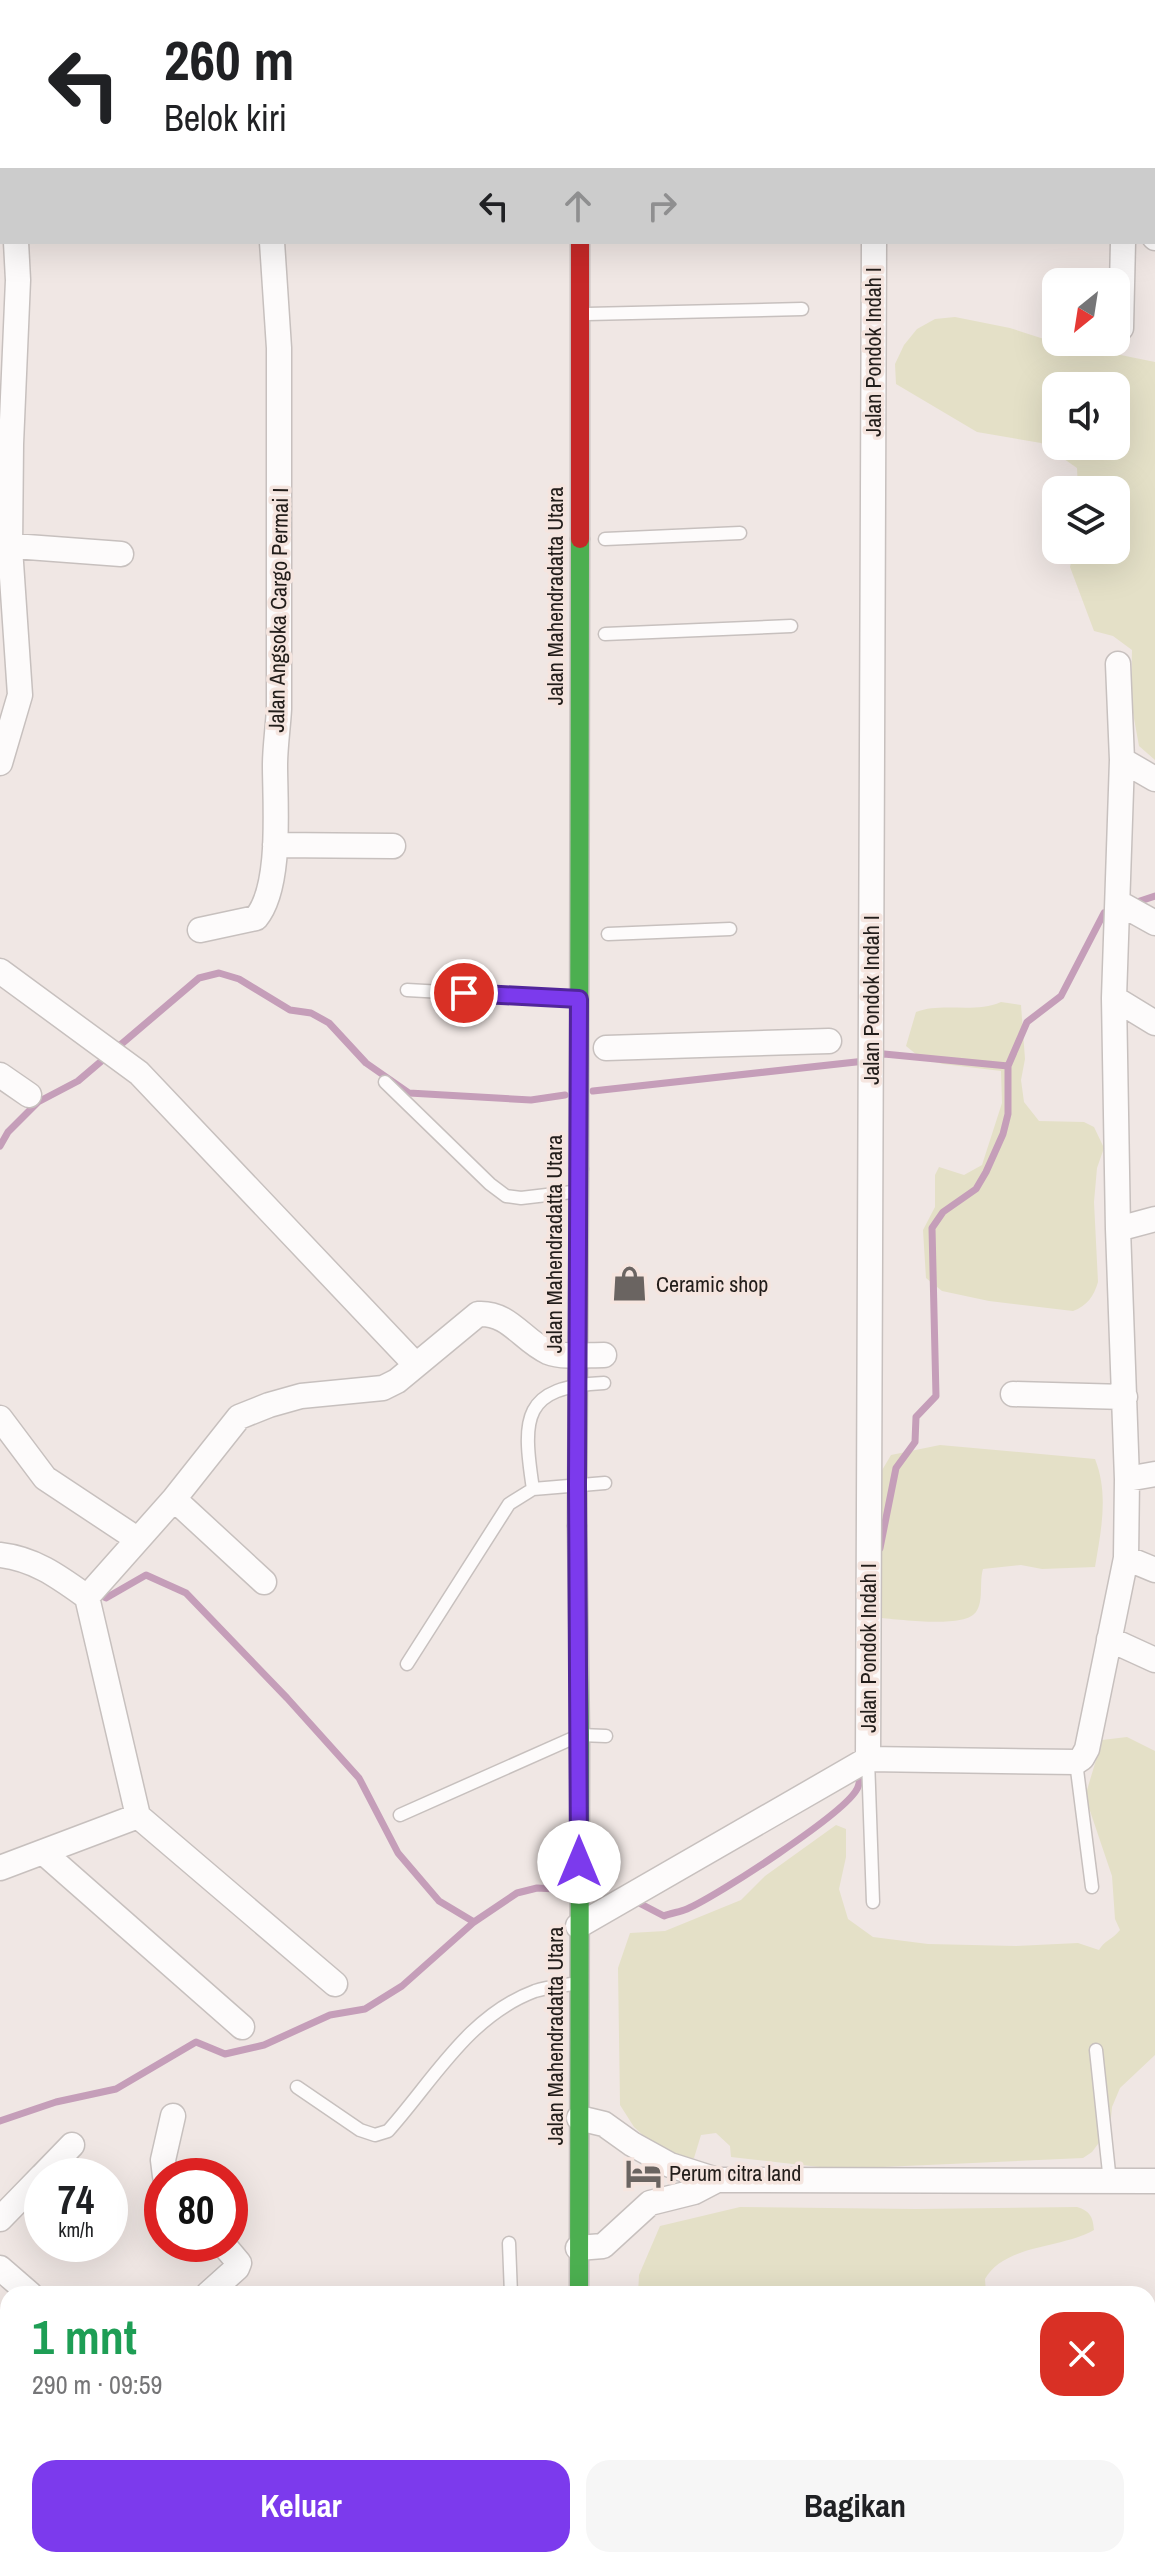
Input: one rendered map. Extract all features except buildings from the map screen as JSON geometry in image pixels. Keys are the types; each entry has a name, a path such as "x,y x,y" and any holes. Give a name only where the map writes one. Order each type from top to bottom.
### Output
{"highway":[{"name":"Jalan Mahendradatta Utara","path":"580,244 577,1355 579,2118 595,2255"},
{"path":"604,1347 604,1390"},
{"name":"Jalan Mahendradatta Utara","path":"582,2286 595,2255 603,2215"}],"street":[{"path":"0,763 20,695 5,546 6,390 18,280 16,244"},
{"name":"Jalan Angsoka Cargo Permai I","path":"200,930 256,918 267,899 275,845 275,761 279,709 279,348 272,244"},
{"name":"Jalan Pondok Indah I","path":"868,1759 874,244"},
{"path":"1122,268 1123,244"},
{"path":"5,546 121,554"},
{"path":"578,1926 868,1759 1076,1762 1087,1749 1126,1558 1127,1479 1114,998 1122,760 1118,664"},
{"path":"1122,760 1155,779"},
{"path":"275,845 393,846"},
{"path":"1119,903 1155,923"},
{"path":"0,971 139,1073 415,1364"},
{"path":"1114,998 1155,1023"},
{"path":"606,1048 829,1041"},
{"path":"0,1075 29,1095"},
{"path":"1118,1229 1155,1219"},
{"path":"87,1597 174,1499 239,1417 301,1396 383,1388 397,1381 478,1314 492,1313 502,1317 538,1347 552,1354 577,1355 604,1347"},
{"path":"1013,1394 1125,1397"},
{"path":"0,1418 45,1478 137,1539"},
{"path":"1127,1479 1155,1474"},
{"path":"174,1499 264,1582"},
{"path":"0,1555 25,1559 46,1568 87,1597 138,1816 335,1984"},
{"path":"1126,1558 1155,1570"},
{"path":"1109,1639 1155,1660"},
{"path":"0,1868 138,1816"},
{"path":"43,1852 242,2027"},
{"path":"163,2158 173,2116"},
{"path":"579,2118 604,2124 670,2165 717,2180 1155,2181"},
{"path":"59,2158 72,2145"},
{"path":"595,2255 650,2203 694,2192 717,2180"},
{"path":"0,2219 24,2194"},
{"path":"217,2286 237,2268 238,2262"},
{"path":"0,2268 21,2286"}],"lane":[{"path":"580,314 802,309"},
{"path":"605,539 740,533"},
{"path":"605,634 791,626"},
{"path":"607,933 730,929"},
{"path":"407,990 579,999"},
{"path":"385,1082 506,1196 521,1198 550,1192 579,1191"},
{"path":"533,1489 527,1452 530,1415 553,1391 578,1384 604,1390"},
{"path":"407,1664 509,1504 533,1489 605,1484"},
{"path":"400,1815 580,1735 606,1736"},
{"path":"868,1759 873,1902"},
{"path":"1076,1762 1092,1887"},
{"path":"297,2087 360,2130 375,2135 388,2131 469,2033 499,2009 536,1991 579,1983"},
{"path":"1096,2050 1110,2183"},
{"path":"509,2243 511,2286"}],"shaded area":[{"path":"955,317 1010,328 1042,338 1042,356 1126,356 1155,362 1155,760 1139,746 1131,702 1132,650 1113,636 1094,631 1070,567 1071,564 1130,564 1130,476 1077,476 1077,468 1065,460 1130,460 1130,372 1042,372 1042,444 977,432 896,384 895,364 904,345 917,329 935,319"},
{"path":"1001,1002 1021,1005 1024,1102 1039,1121 1084,1122 1094,1127 1104,1148 1097,1168 1094,1202 1098,1282 1089,1300 1073,1311 989,1301 942,1291 926,1278 923,1230 935,1207 935,1175 939,1167 964,1175 982,1165 1002,1103 1001,1071 922,1059 906,1046 916,1012 980,1007"},
{"path":"940,1445 1095,1459 1103,1499 1095,1567 1042,1569 1021,1565 983,1569 980,1602 976,1612 969,1617 945,1622 879,1618 881,1472 891,1455"},
{"path":"1127,1737 1155,1751 1155,2055 1120,2088 1112,2107 1110,2128 1092,2152 1083,2158 837,2169 731,2157 730,2146 716,2133 701,2135 694,2158 684,2159 657,2148 634,2127 620,2105 618,1968 630,1933 665,1931 741,1900 765,1876 836,1825 846,1829 846,1857 839,1889 848,1919 873,1937 928,1944 1016,1946 1078,1943 1099,1950 1120,1930 1115,1919 1112,1876 1087,1802 1087,1790 1102,1740"},
{"path":"740,2207 1077,2207 1090,2215 1094,2230 1006,2259 985,2279 985,2286 638,2286 639,2275 660,2226"}],"waterway":[{"path":"1137,902 1155,896"},
{"path":"880,1548 896,1468 915,1442 916,1417 936,1396 932,1228 943,1212 976,1189 986,1172 1003,1134 1008,1114 1008,1066 1027,1022 1061,996 1104,913"},
{"path":"0,1146 8,1132 38,1102 78,1081 199,978 219,973 239,979 290,1010 311,1013 329,1023 366,1063 409,1093 531,1100 565,1095"},
{"path":"593,1091 865,1061 884,1054 1008,1066"},
{"path":"97,1593 106,1598 146,1575 186,1593 359,1778 398,1853 439,1901 474,1922"},
{"path":"641,1904 664,1916 687,1909 724,1888 778,1854 847,1801 857,1789 861,1771"},
{"path":"0,2121 56,2102 116,2089 196,2042 225,2054 264,2045 330,2015 365,2009 402,1986 474,1922 517,1893 537,1888 556,1889"}],"traffic: fast":[{"path":"579,1169 580,539"},
{"path":"577,1526 580,1735 579,2286"}],"traffic: slow":[{"path":"577,1526 579,1169"}],"traffic: jam":[{"path":"580,244 580,539"}],"place":[{"name":"Ceramic shop","path":"630,1284"},
{"name":"Perum citra land","path":"643,2173"}],"route":[{"path":"464,993 579,999 579,1862"}]}
